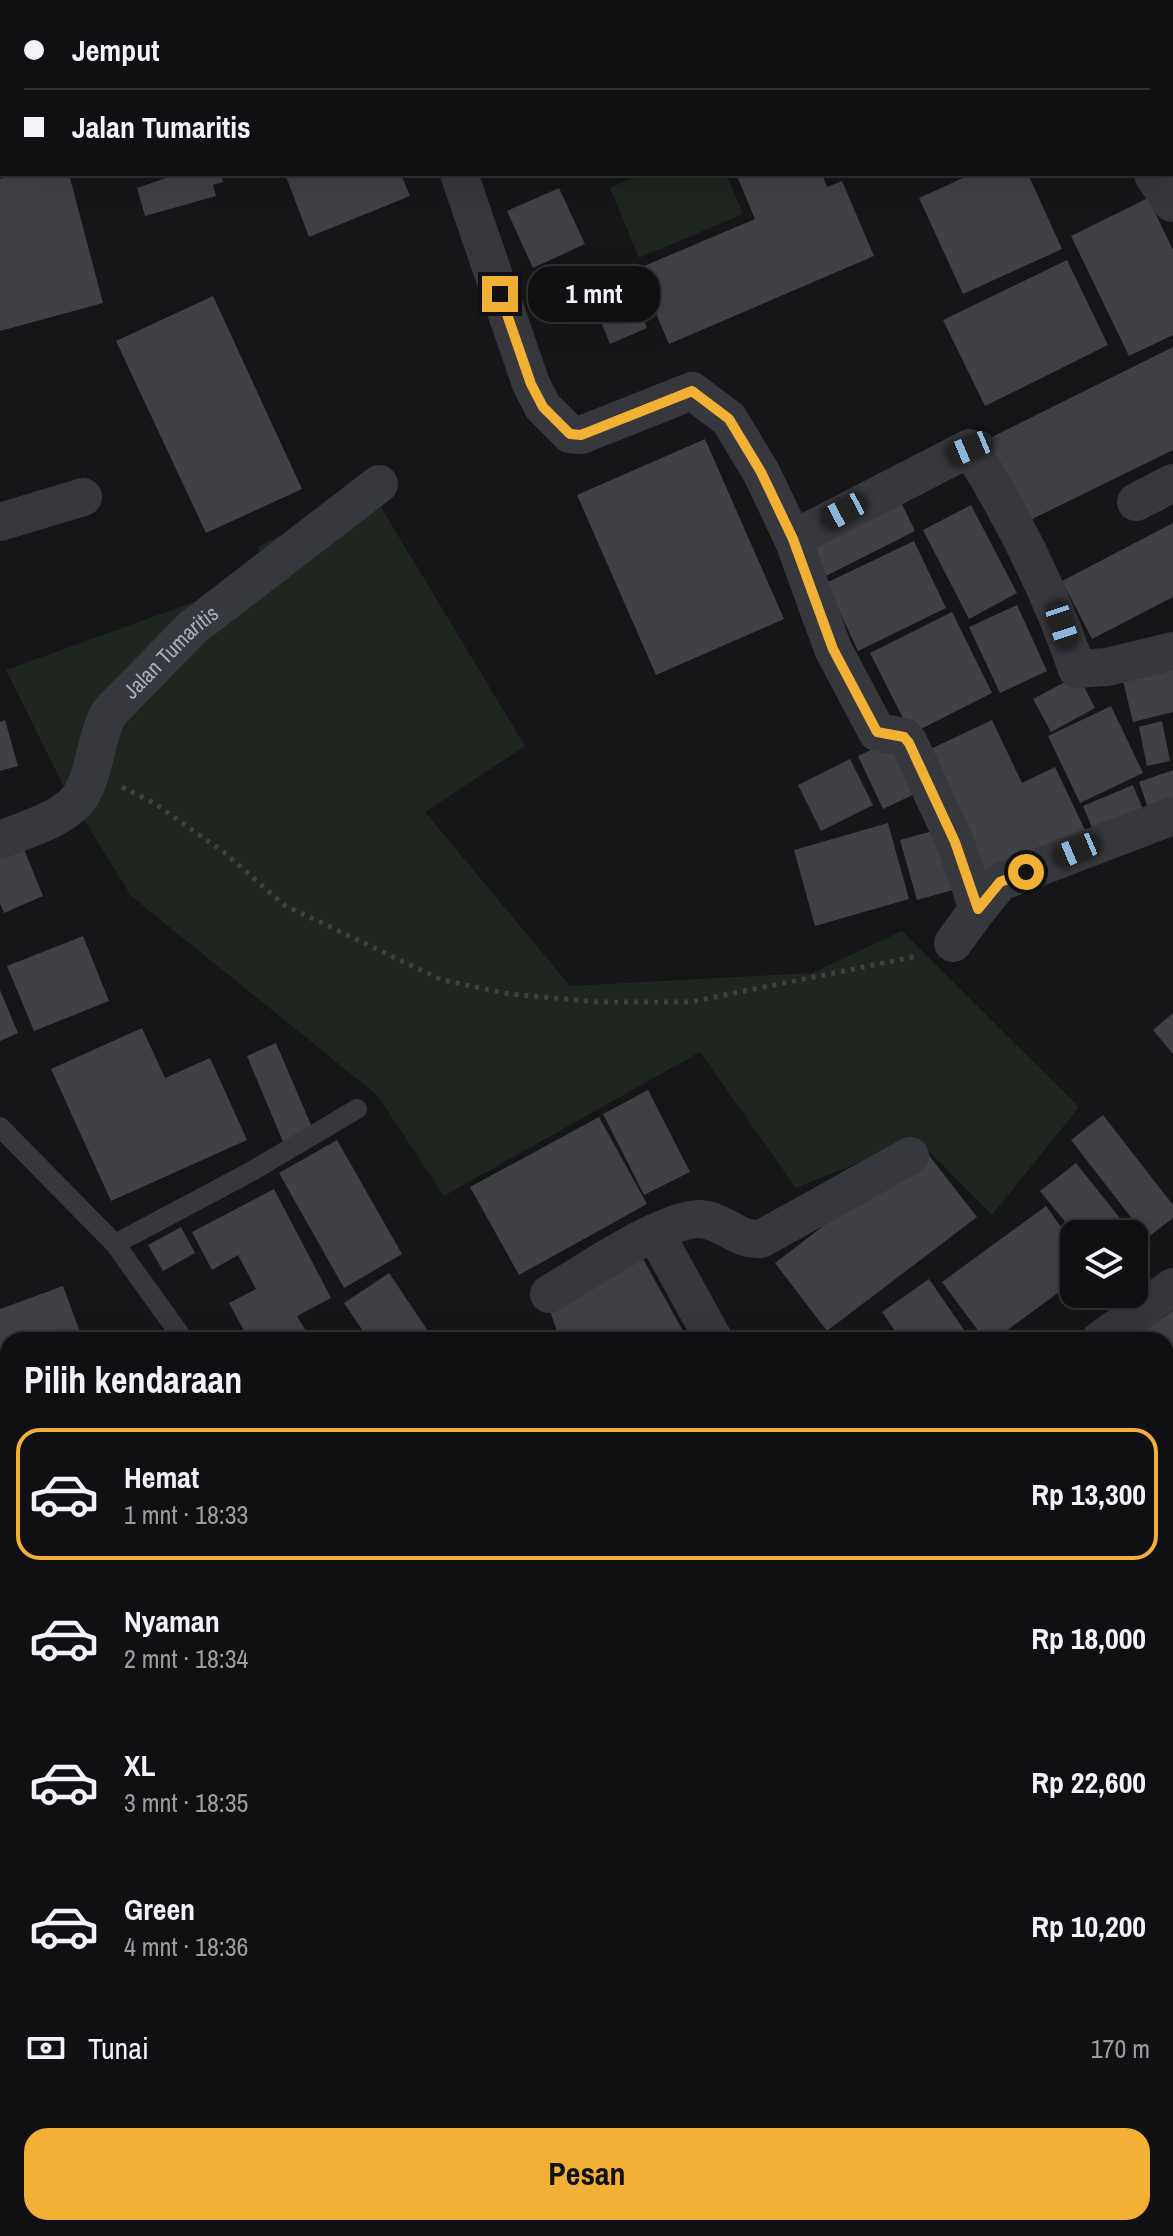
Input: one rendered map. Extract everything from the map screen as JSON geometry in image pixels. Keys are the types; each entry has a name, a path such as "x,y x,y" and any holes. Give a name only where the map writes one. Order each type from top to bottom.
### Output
{"street":[{"path":"460,176 531,384 543,407 570,434 581,435 692,391 729,419 761,472 793,539 833,649 877,732 904,737 909,743 955,842 978,909"},
{"path":"1157,176 1173,200"},
{"path":"793,539 970,448 1030,555 1062,625 1077,669 1107,667 1173,651"},
{"path":"1136,502 1173,483"},
{"name":"Jalan Tumaritis","path":"0,840 56,815 81,795 101,728 109,713 192,628 379,484"},
{"path":"0,522 83,497"},
{"path":"953,943 1000,882 1173,816"},
{"path":"549,1294 655,1233 697,1219 713,1220 747,1240 761,1239 910,1156"},
{"path":"655,1233 710,1332"},
{"path":"1111,1332 1173,1287"}],"lane":[{"path":"115,1244 357,1109"},
{"path":"0,1127 115,1244 178,1332"}],"path":[{"path":"89,771 154,803 225,853 284,905 442,980 510,994 598,1002 690,1002 914,957 953,943"}],"shaded area":[{"path":"637,176 727,176 743,214 639,258 610,188"},
{"path":"370,489 525,746 425,812 570,986 812,973 902,931 1079,1107 992,1215 917,1139 796,1188 700,1052 444,1196 377,1095 131,896 64,787 6,670 260,578 258,547"}],"building":[{"path":"12,176 70,176 103,303 0,331 0,179"},
{"path":"171,176 221,176 223,182 213,185 216,196 145,216 137,188"},
{"path":"286,176 402,176 410,196 309,237"},
{"path":"737,176 823,176 827,187 842,181 874,256 669,344 637,269 755,219"},
{"path":"968,176 1029,176 1062,249 963,294 919,198"},
{"path":"559,188 585,244 533,268 507,211"},
{"path":"1148,198 1173,250 1173,335 1129,356 1071,236"},
{"path":"1067,260 1108,345 985,406 943,320"},
{"path":"628,283 647,328 610,344 592,299"},
{"path":"213,296 302,489 206,533 116,341"},
{"path":"1173,347 1173,450 1022,524 982,442"},
{"path":"705,439 784,619 656,675 577,495"},
{"path":"898,496 915,531 826,576 808,542"},
{"path":"971,505 1017,593 969,619 923,530"},
{"path":"1173,523 1173,597 1092,639 1062,581"},
{"path":"914,541 946,608 858,651 826,583"},
{"path":"1017,605 1047,671 1000,693 969,627"},
{"path":"952,612 992,693 911,734 870,653"},
{"path":"1173,668 1173,712 1133,722 1123,681"},
{"path":"1078,675 1095,708 1051,732 1033,699"},
{"path":"1111,706 1143,773 1080,803 1048,736"},
{"path":"5,720 18,766 0,771 0,722"},
{"path":"992,720 1022,783 1055,767 1086,832 982,881 922,753"},
{"path":"1162,721 1170,761 1147,766 1139,727"},
{"path":"896,738 921,791 883,809 858,756"},
{"path":"850,759 873,805 821,831 798,785"},
{"path":"1173,770 1173,807 1150,814 1139,782"},
{"path":"1133,785 1145,814 1095,835 1083,806"},
{"path":"888,823 909,899 815,926 794,850"},
{"path":"936,830 953,890 917,900 900,840"},
{"path":"19,837 43,896 4,913 0,903 0,845"},
{"path":"83,936 109,1001 34,1031 7,966"},
{"path":"0,990 18,1033 0,1041"},
{"path":"1173,1013 1173,1054 1153,1030"},
{"path":"142,1028 165,1078 210,1058 247,1140 111,1201 51,1069"},
{"path":"276,1043 314,1132 284,1144 247,1056"},
{"path":"648,1090 690,1172 644,1195 603,1114"},
{"path":"1103,1115 1173,1205 1173,1218 1148,1237 1148,1220 1133,1220 1071,1140"},
{"path":"599,1117 647,1204 519,1275 470,1187"},
{"path":"337,1140 402,1254 344,1288 279,1173"},
{"path":"924,1149 977,1217 827,1331 775,1263"},
{"path":"1076,1163 1121,1220 1064,1220 1040,1191"},
{"path":"274,1189 331,1298 297,1316 306,1332 245,1332 229,1303 256,1289 238,1255 212,1270 192,1232"},
{"path":"1046,1206 1060,1226 1060,1291 1005,1332 979,1332 942,1282"},
{"path":"181,1227 195,1253 163,1271 148,1245"},
{"path":"642,1257 684,1332 557,1332 549,1308"},
{"path":"389,1273 429,1332 364,1332 344,1303"},
{"path":"929,1279 965,1332 896,1332 882,1312"},
{"path":"63,1286 80,1332 0,1332 0,1309"},
{"path":"1173,1311 1173,1332 1141,1332"}],"route":[{"path":"500,294 531,384 543,407 570,434 581,435 692,391 729,419 761,472 793,539 833,649 877,732 904,737 909,743 955,842 978,909 1000,882 1026,872"}]}
